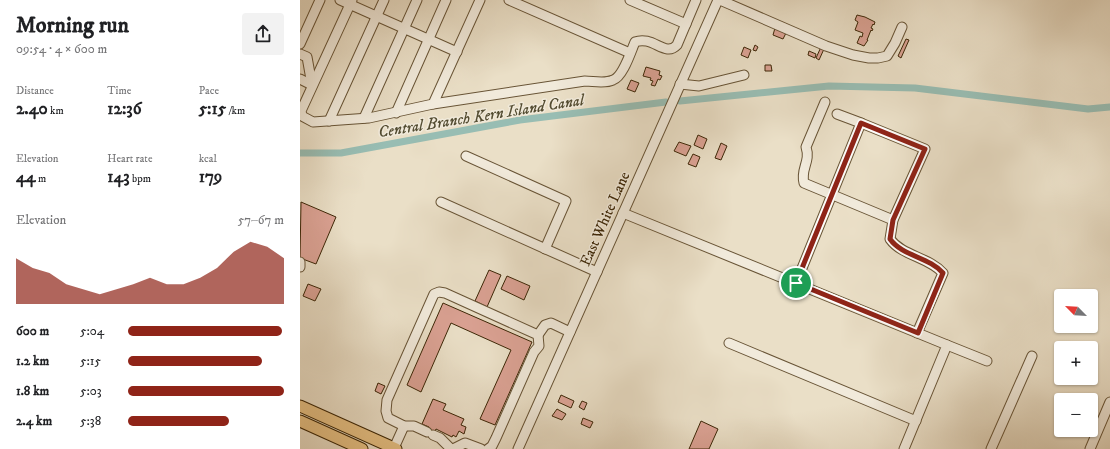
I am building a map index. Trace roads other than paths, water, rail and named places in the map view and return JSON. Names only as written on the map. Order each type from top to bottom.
[{"type":"main road","points":[[300,406],[395,449]]},
{"type":"main road","points":[[300,421],[362,449]]},
{"type":"street","points":[[300,44],[320,0]]},
{"type":"street","points":[[340,0],[351,2],[377,16],[457,52]]},
{"type":"street","points":[[329,121],[384,0]]},
{"type":"street","points":[[364,118],[418,0]]},
{"type":"street","points":[[396,113],[446,0]]},
{"type":"street","points":[[433,104],[480,0]]},
{"type":"street","points":[[509,0],[630,53]]},
{"type":"street","points":[[630,0],[686,24]]},
{"type":"street","points":[[351,2],[301,111],[302,116],[313,122],[364,118],[396,113],[433,104],[585,81],[608,82],[620,76],[635,42],[646,40],[668,50],[674,49],[696,0]]},
{"type":"street","points":[[719,0],[826,46],[853,55],[870,58],[887,56],[895,43],[902,26]]},
{"type":"street","name":"East White Lane","points":[[518,449],[680,84],[719,0]]},
{"type":"street","points":[[300,54],[307,57],[312,85]]},
{"type":"street","points":[[680,84],[696,86],[744,75]]},
{"type":"street","points":[[300,79],[312,85]]},
{"type":"street","points":[[825,102],[806,147],[809,154],[802,177],[804,183],[893,220]]},
{"type":"street","points":[[837,114],[925,149],[893,220],[890,239],[895,246],[938,267],[943,273],[918,333]]},
{"type":"street","points":[[796,283],[861,123]]},
{"type":"street","points":[[466,156],[566,201],[545,249]]},
{"type":"street","points":[[441,202],[597,272]]},
{"type":"street","points":[[623,213],[987,361]]},
{"type":"street","points":[[300,262],[300,267]]},
{"type":"street","points":[[481,449],[466,443],[452,449],[440,438],[414,426],[404,426],[388,418],[386,411],[387,400],[434,294],[439,292],[445,293],[538,335]]},
{"type":"street","points":[[488,449],[492,446],[496,438],[534,352],[539,346],[538,335],[545,325],[551,323],[570,332]]},
{"type":"street","points":[[729,343],[916,421]]},
{"type":"street","points":[[904,449],[947,345]]},
{"type":"street","points":[[991,449],[1032,356]]},
{"type":"street","points":[[1090,449],[1110,402]]},
{"type":"street","points":[[395,449],[404,426]]},
{"type":"waterway","name":"Central Branch Kern Island Canal","points":[[680,101],[829,86],[915,88],[1088,109],[1110,107]]},
{"type":"waterway","name":"Central Branch Kern Island Canal","points":[[300,153],[341,153],[520,120],[666,102]]}]
